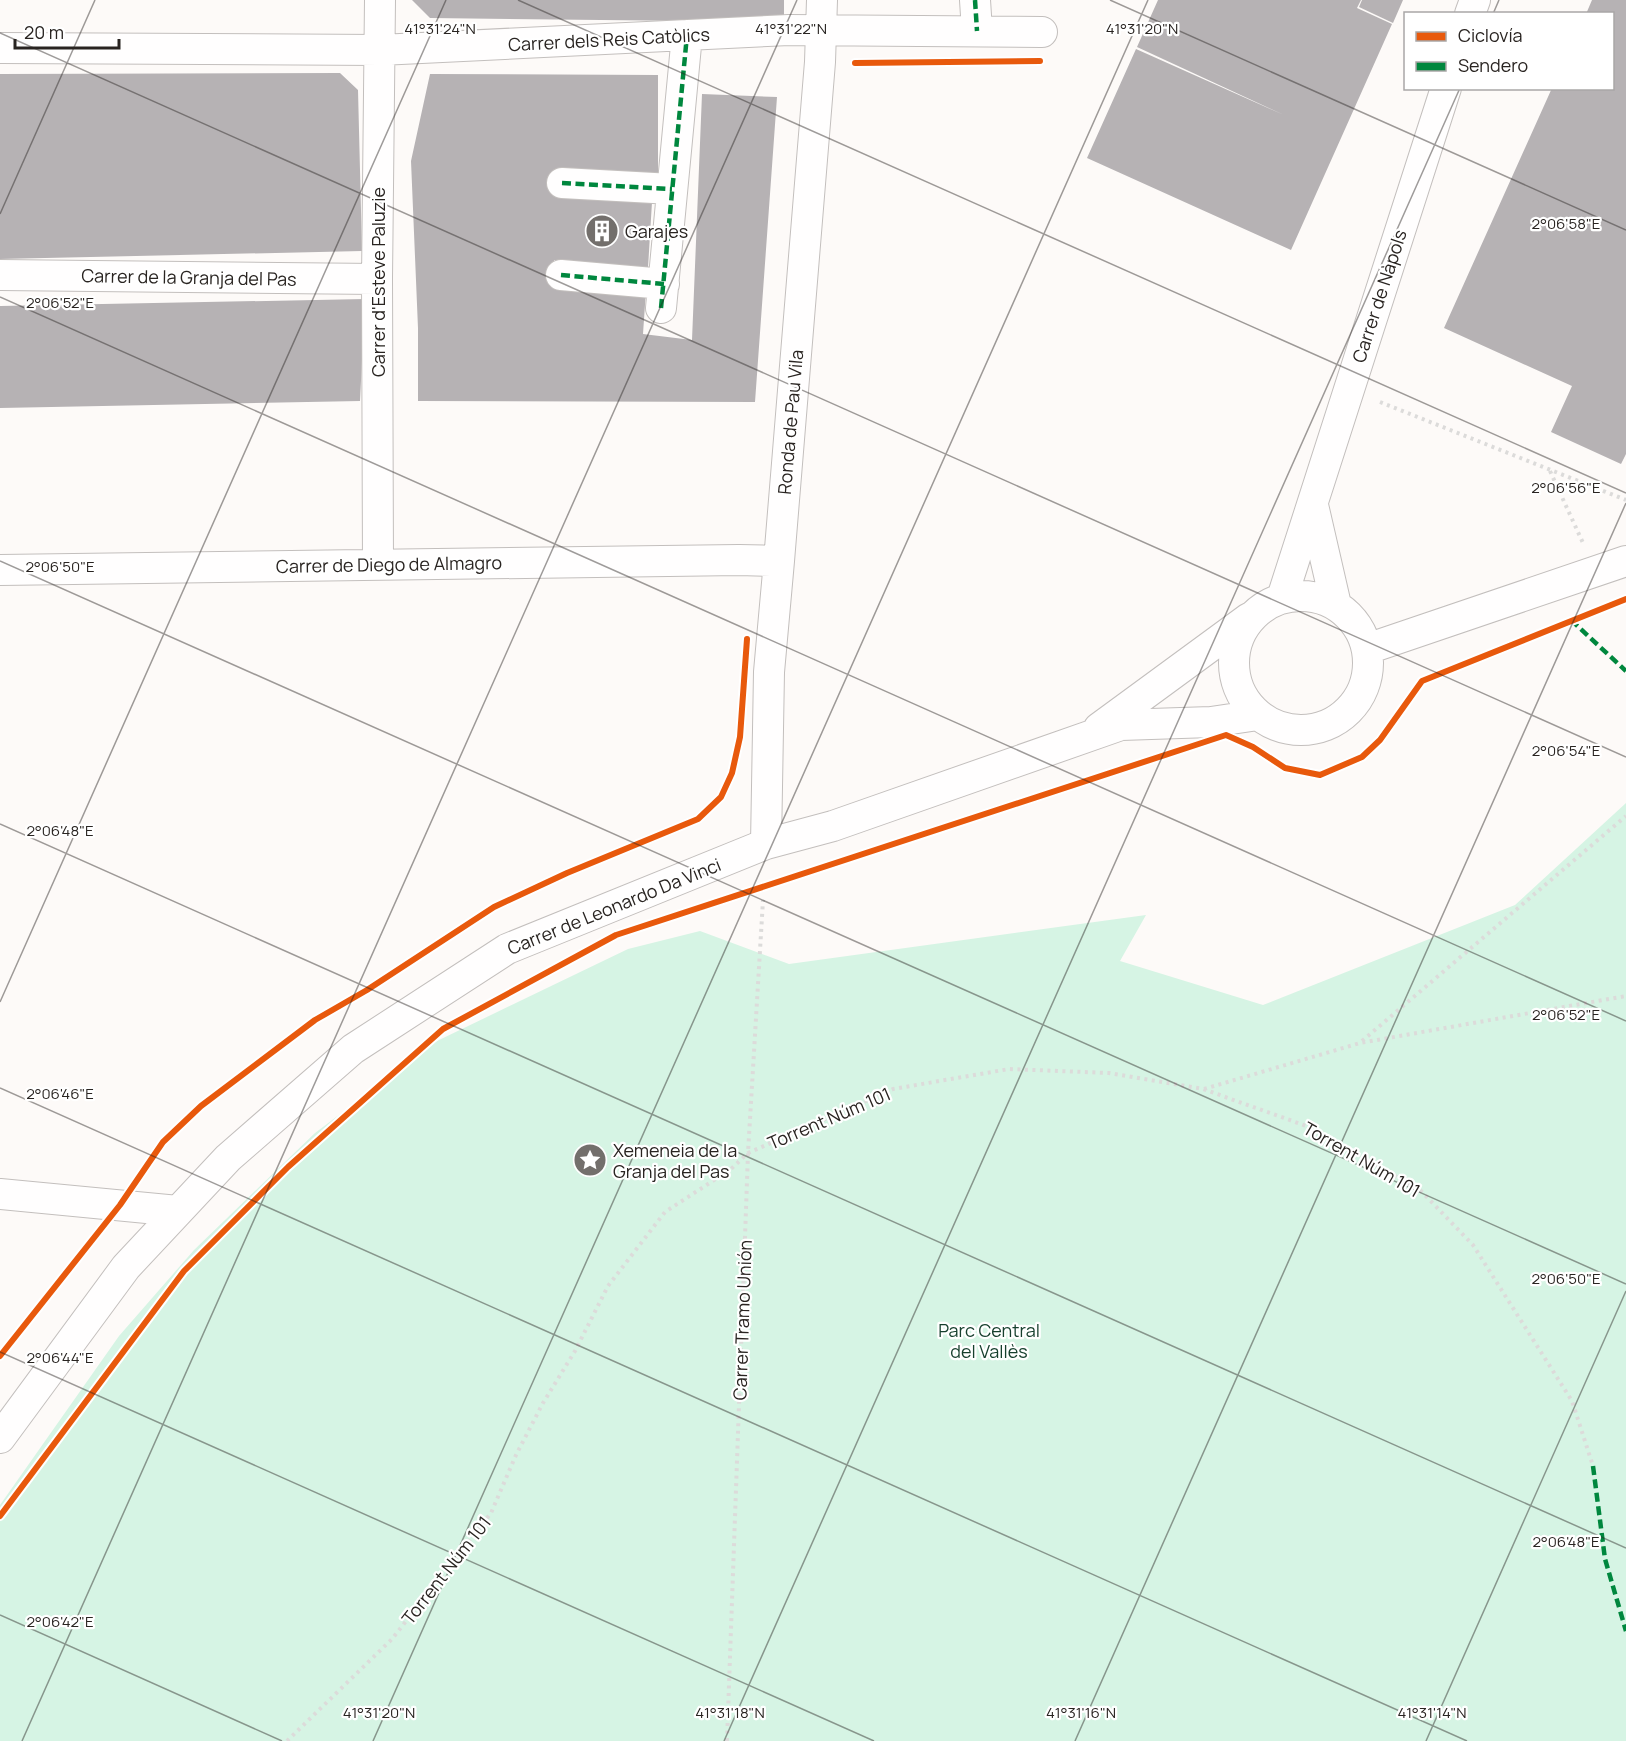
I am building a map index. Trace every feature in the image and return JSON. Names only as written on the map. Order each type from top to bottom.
[{"type":"street","name":"Carrer d'Esteve Paluzie","points":[[378,564],[377,279],[380,0]]},
{"type":"street","name":"Ronda de Pau Vila","points":[[766,843],[769,672],[822,29],[822,0]]},
{"type":"street","points":[[975,0],[977,31]]},
{"type":"street","name":"Carrer dels Reis Catòlics","points":[[0,48],[380,50],[822,29],[1042,32]]},
{"type":"street","points":[[561,275],[662,296],[687,36]]},
{"type":"street","name":"Carrer de Nàpols","points":[[1282,598],[1445,90]]},
{"type":"street","points":[[562,183],[672,189]]},
{"type":"street","name":"Carrer de la Granja del Pas","points":[[0,275],[377,279]]},
{"type":"street","points":[[1312,504],[1336,605]]},
{"type":"street","name":"Carrer de Diego de Almagro","points":[[0,570],[779,561]]},
{"type":"street","points":[[1367,649],[1626,561]]},
{"type":"street","points":[[1300,595],[1319,597],[1336,605],[1356,623],[1367,649],[1367,670],[1362,690],[1351,707],[1335,720],[1316,728],[1296,730],[1276,725],[1258,715],[1244,698],[1235,678],[1234,656],[1240,634],[1251,616],[1282,598],[1300,595]]},
{"type":"street","name":"Carrer de Leonardo Da Vinci","points":[[1087,737],[1251,616]]},
{"type":"street","name":"Carrer de Leonardo Da Vinci","points":[[0,1438],[126,1267],[228,1158],[353,1049],[507,949],[766,843],[833,826],[1121,725],[1211,722],[1258,715]]},
{"type":"street","points":[[0,1194],[178,1211]]},
{"type":"path","points":[[1380,402],[1626,500]]},
{"type":"path","points":[[1550,470],[1586,549]]},
{"type":"path","points":[[1360,1043],[1626,816]]},
{"type":"path","points":[[1203,1089],[1360,1043],[1626,996]]},
{"type":"green space","name":"Parc Central del Vallès","points":[[1626,803],[1626,1741],[0,1741],[0,1505],[119,1336],[194,1250],[315,1133],[437,1041],[628,949],[700,931],[789,964],[1146,915],[1120,961],[1263,1005],[1515,905]]},
{"type":"building","points":[[412,0],[784,0],[784,22],[430,18]]},
{"type":"building","points":[[1158,0],[1361,0],[1357,8],[1392,24],[1291,250],[1087,158],[1136,49],[1284,115],[1137,47]]},
{"type":"building","points":[[1362,0],[1403,0],[1393,23],[1359,7]]},
{"type":"building","points":[[1592,0],[1626,0],[1626,454],[1621,464],[1551,432],[1572,386],[1444,328],[1551,90],[1614,90],[1614,12],[1587,12]]},
{"type":"building","points":[[340,73],[358,90],[362,251],[0,259],[0,74]]},
{"type":"building","points":[[430,74],[658,75],[658,173],[557,168],[555,194],[652,202],[648,268],[554,260],[553,283],[646,290],[643,334],[692,340],[702,94],[777,97],[755,402],[418,401],[418,328],[411,161]]},
{"type":"building","points":[[365,299],[360,401],[0,408],[0,306]]},
{"type":"marked path","points":[[975,0],[977,31]]},
{"type":"marked path","points":[[661,308],[687,35]]},
{"type":"marked path","points":[[562,183],[672,189]]},
{"type":"marked path","points":[[561,275],[664,284]]},
{"type":"marked path","points":[[1571,620],[1626,671]]},
{"type":"marked path","points":[[1593,1466],[1605,1559],[1626,1631]]},
{"type":"cycle path","points":[[855,63],[1040,61]]},
{"type":"cycle path","points":[[0,1516],[184,1271],[288,1167],[443,1029],[616,935],[1226,735],[1253,747],[1285,768],[1320,775],[1362,757],[1380,740],[1422,681],[1626,599]]},
{"type":"cycle path","points":[[0,1356],[120,1205],[163,1142],[201,1106],[315,1020],[367,990],[494,907],[567,873],[698,819],[721,797],[732,773],[740,737],[747,639]]},
{"type":"place","name":"Garajes","points":[[602,231]]},
{"type":"place","name":"Xemeneia de la Granja del Pas","points":[[590,1160]]}]
